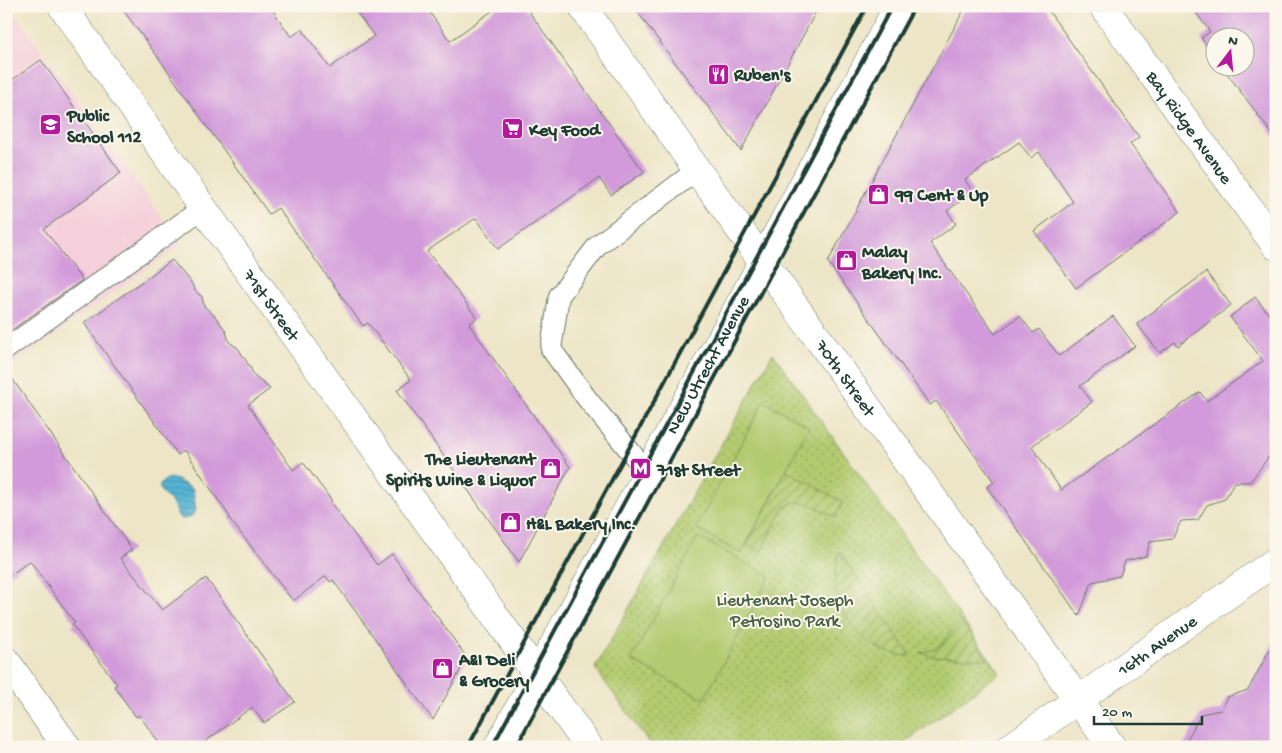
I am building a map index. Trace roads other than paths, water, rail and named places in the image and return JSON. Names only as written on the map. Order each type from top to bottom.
[{"type":"street","name":"71st Street","points":[[62,6],[589,747]]},
{"type":"street","name":"70th Street","points":[[582,6],[697,170],[1112,747]]},
{"type":"street","name":"New Utrecht Avenue","points":[[498,747],[763,260],[898,6]]},
{"type":"street","name":"Bay Ridge Avenue","points":[[1104,6],[1276,246]]},
{"type":"street","name":"16th Avenue","points":[[1011,747],[1276,561]]},
{"type":"street","points":[[6,661],[68,747]]},
{"type":"lane","points":[[648,473],[588,400],[551,350],[558,304],[560,296],[598,245],[697,170]]},
{"type":"lane","points":[[6,349],[204,208]]},
{"type":"water","points":[[169,478],[177,480],[193,489],[196,510],[191,517],[186,519],[180,518],[172,503],[161,491],[160,485]]},
{"type":"railway","points":[[468,747],[867,6]]},
{"type":"railway","points":[[492,747],[892,6]]},
{"type":"railway","points":[[516,747],[915,6]]},
{"type":"place","name":"Ruben's","points":[[718,74]]},
{"type":"place","name":"Public School 112","points":[[51,125]]},
{"type":"place","name":"Key Food","points":[[513,129]]},
{"type":"place","name":"99 Cent & Up","points":[[879,194]]},
{"type":"place","name":"Malay Bakery Inc.","points":[[846,261]]},
{"type":"place","name":"The Lieutenant Spirits Wine & Liquor","points":[[551,468]]},
{"type":"place","name":"71st Street","points":[[641,469]]},
{"type":"place","name":"H&L Bakery Inc.","points":[[510,523]]},
{"type":"place","name":"A&I Deli & Grocery","points":[[443,669]]},
{"type":"park label","name":"Lieutenant Joseph Petrosino Park","points":[[785,609]]}]
